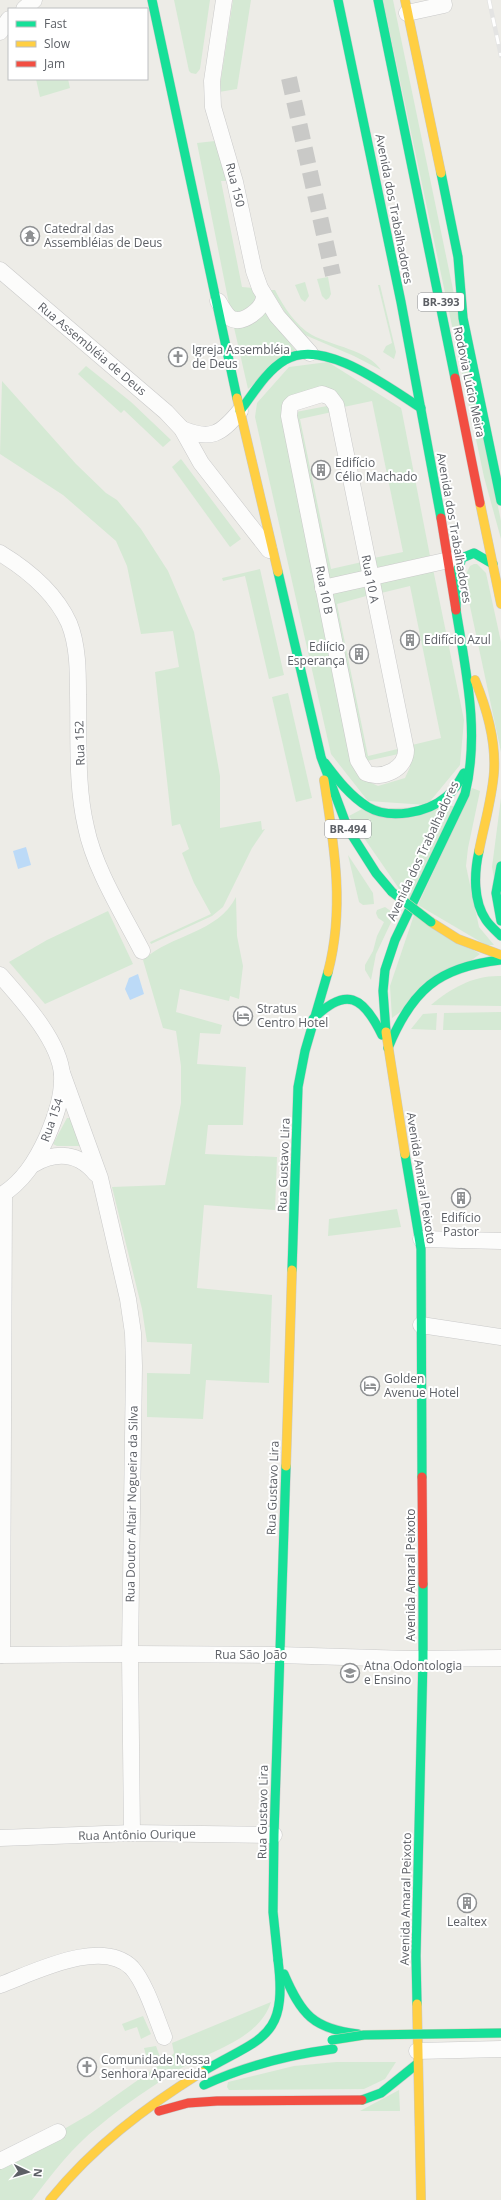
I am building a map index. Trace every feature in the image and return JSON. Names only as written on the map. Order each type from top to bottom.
[{"type":"main road","name":"BR-494","points":[[152,0],[240,411],[321,757],[348,829],[376,873],[392,892],[431,922],[458,939],[501,955]]},
{"type":"main road","name":"Avenida dos Trabalhadores","points":[[338,0],[395,272],[448,560],[463,654],[472,747],[471,772],[465,794],[401,926],[387,961],[383,981],[387,1049]]},
{"type":"main road","name":"Rodovia Lúcio Meira","points":[[378,0],[501,604]]},
{"type":"main road","name":"Rodovia Lúcio Meira","points":[[406,7],[458,257],[463,318],[501,500]]},
{"type":"main road","points":[[458,257],[471,295]]},
{"type":"main road","points":[[240,411],[278,366],[293,356],[310,353],[354,368],[420,408]]},
{"type":"main road","points":[[456,609],[457,572],[462,558],[466,554],[476,553],[493,564]]},
{"type":"main road","points":[[463,654],[477,683],[488,719],[495,760],[494,777],[476,866],[476,891],[483,915],[491,927],[501,936]]},
{"type":"main road","points":[[321,757],[349,792],[369,807],[382,812],[414,812],[430,808],[449,795],[463,775],[472,747]]},
{"type":"main road","name":"Rua Gustavo Lira","points":[[185,2083],[256,2042],[269,2030],[280,2006],[282,1991],[273,1912],[274,1835],[298,1087],[303,1051],[334,947],[337,884],[321,757]]},
{"type":"main road","points":[[501,866],[496,893],[501,921]]},
{"type":"main road","points":[[387,1049],[397,1026],[408,1007],[431,983],[453,970],[470,964],[501,960]]},
{"type":"main road","name":"Rua Gustavo Lira","points":[[313,1019],[323,1008],[334,1002],[349,999],[359,1001],[372,1015],[387,1049]]},
{"type":"main road","name":"Avenida Amaral Peixoto","points":[[387,1049],[421,1239],[423,1658],[414,2054],[421,2200]]},
{"type":"main road","points":[[278,1960],[300,2009],[314,2023],[332,2035]]},
{"type":"main road","points":[[312,2042],[332,2035],[501,2033]]},
{"type":"main road","points":[[159,2111],[188,2103],[217,2101],[358,2100],[382,2093],[414,2054],[501,2045]]},
{"type":"main road","points":[[62,2200],[97,2159],[133,2129],[159,2111],[192,2092],[226,2075],[269,2060],[336,2049]]},
{"type":"main road","points":[[50,2200],[78,2165],[99,2145],[134,2117],[185,2083],[251,2055]]},
{"type":"street","points":[[25,8],[34,0]]},
{"type":"street","name":"Rua 150","points":[[224,0],[213,76],[213,107],[235,182],[254,271],[264,298],[277,316],[310,353]]},
{"type":"street","points":[[406,7],[444,4],[443,0]]},
{"type":"street","name":"Rua Assembléia de Deus","points":[[0,270],[23,291],[151,397],[182,429],[199,460],[273,554]]},
{"type":"street","points":[[217,300],[231,318],[238,319],[257,311],[264,298]]},
{"type":"street","name":"Rua 10 A","points":[[309,397],[326,395],[330,397],[336,405],[406,750],[404,761],[401,766],[385,772]]},
{"type":"street","name":"Rua 10 B","points":[[309,397],[293,402],[289,412],[323,588],[358,760],[363,770],[370,775],[385,772]]},
{"type":"street","name":"Rua Assembléia de Deus","points":[[182,429],[199,436],[213,434],[223,429],[240,411]]},
{"type":"street","name":"Rua 152","points":[[0,553],[24,568],[43,586],[58,604],[71,630],[77,661],[81,780],[85,826],[97,860],[142,951]]},
{"type":"street","points":[[323,588],[448,560]]},
{"type":"street","name":"Rua 154","points":[[0,975],[44,1030],[55,1052],[62,1073],[61,1092],[57,1111],[34,1164],[2,1195]]},
{"type":"street","name":"Rua Doutor Altair Nogueira da Silva","points":[[62,1073],[100,1178],[128,1299],[134,1348],[130,1654],[132,1833]]},
{"type":"street","points":[[34,1164],[50,1157],[70,1156],[87,1164],[100,1178]]},
{"type":"street","points":[[1,1655],[2,1195]]},
{"type":"street","points":[[421,1239],[501,1241]]},
{"type":"street","points":[[421,1326],[501,1337]]},
{"type":"street","name":"Rua São João","points":[[1,1655],[279,1654],[423,1658],[501,1658]]},
{"type":"street","name":"Rua Antônio Ourique","points":[[0,1838],[132,1833],[274,1835]]},
{"type":"street","points":[[0,1985],[85,1956],[98,1955],[117,1958],[125,1963],[136,1974],[164,2037]]},
{"type":"street","points":[[414,2054],[501,2049]]},
{"type":"street","points":[[0,2161],[58,2132]]},
{"type":"green space","points":[[174,0],[210,0],[200,69],[196,74],[189,71]]},
{"type":"green space","points":[[233,0],[251,0],[237,89],[219,92]]},
{"type":"green space","points":[[383,0],[393,0],[501,521],[501,539],[484,477]]},
{"type":"green space","points":[[36,80],[68,80],[70,88],[40,97]]},
{"type":"green space","points":[[215,141],[227,181],[221,181],[242,287],[253,288],[259,302],[238,313],[230,309],[197,143]]},
{"type":"green space","points":[[328,277],[331,294],[326,300],[322,296],[317,279]]},
{"type":"green space","points":[[305,282],[309,296],[305,302],[301,299],[295,285]]},
{"type":"green space","points":[[378,285],[380,285],[396,352],[394,359],[383,352],[386,346],[392,343]]},
{"type":"green space","points":[[271,290],[275,290],[290,315],[306,331],[320,339],[359,353],[375,363],[381,370],[354,356],[305,335],[286,314]]},
{"type":"green space","points":[[266,311],[295,350],[248,389],[233,323]]},
{"type":"green space","points":[[328,362],[401,408],[402,412],[430,556],[371,569],[369,559],[403,552],[372,401],[339,408],[336,399],[293,397],[361,778],[378,786],[405,778],[410,767],[408,746],[441,738],[410,586],[377,594],[375,582],[433,569],[464,720],[460,765],[427,805],[368,801],[331,754],[255,417],[257,403],[289,367]]},
{"type":"green space","points":[[86,366],[131,402],[171,440],[163,447],[124,410],[121,413],[78,374]]},
{"type":"green space","points":[[2,381],[76,464],[106,493],[117,500],[141,529],[168,571],[194,632],[220,776],[220,828],[261,821],[262,830],[265,829],[252,848],[223,907],[212,916],[151,944],[150,942],[211,914],[194,883],[182,853],[189,849],[180,824],[172,826],[155,672],[179,667],[173,631],[141,634],[127,566],[116,541],[63,495],[0,454]]},
{"type":"green space","points":[[327,406],[332,412],[300,419],[331,569],[362,562],[365,574],[325,582],[296,412]]},
{"type":"green space","points":[[181,459],[241,539],[230,547],[172,467]]},
{"type":"green space","points":[[477,564],[486,573],[501,642],[501,752],[464,578],[470,566]]},
{"type":"green space","points":[[260,569],[284,675],[269,679],[245,576],[223,581],[222,578]]},
{"type":"green space","points":[[367,585],[370,595],[337,604],[368,756],[402,748],[403,753],[362,762],[328,595]]},
{"type":"green space","points":[[288,693],[312,798],[296,802],[272,697]]},
{"type":"green space","points":[[472,788],[480,791],[468,848],[466,866],[479,927],[494,945],[486,945],[418,905]]},
{"type":"green space","points":[[501,798],[501,916],[492,867]]},
{"type":"green space","points":[[454,806],[411,899],[402,893],[349,816],[362,809]]},
{"type":"green space","points":[[348,855],[373,893],[374,904],[363,905],[359,902]]},
{"type":"green space","points":[[236,897],[237,936],[243,966],[239,999],[230,996],[229,1001],[180,989],[176,1012],[222,1025],[220,1034],[200,1033],[197,1064],[246,1067],[243,1125],[208,1125],[205,1154],[277,1157],[275,1210],[204,1205],[197,1288],[272,1295],[269,1383],[206,1380],[203,1419],[147,1417],[147,1373],[190,1374],[192,1344],[147,1342],[142,1309],[112,1187],[165,1185],[181,1103],[181,1066],[176,1031],[163,1028],[143,960],[167,944],[206,926],[218,918],[228,909]]},
{"type":"green space","points":[[385,907],[395,914],[376,954],[371,980],[365,970],[365,965],[373,951],[377,936],[384,922],[378,918],[376,913],[377,910]]},
{"type":"green space","points":[[108,911],[133,964],[45,1004],[9,962],[47,940]]},
{"type":"green space","points":[[414,915],[480,954],[392,1018],[390,986]]},
{"type":"green space","points":[[491,976],[501,976],[501,1006],[431,1005],[455,988],[472,980]]},
{"type":"green space","points":[[501,1012],[501,1030],[443,1030],[444,1013]]},
{"type":"green space","points":[[437,1013],[436,1030],[411,1029],[423,1014]]},
{"type":"green space","points":[[67,1118],[71,1118],[81,1145],[79,1146],[57,1146],[53,1144]]},
{"type":"green space","points":[[397,1209],[401,1227],[328,1236],[329,1219]]},
{"type":"green space","points":[[271,2002],[265,2015],[244,2035],[232,2043],[178,2070],[138,2096],[89,2134],[55,2170],[32,2200],[0,2200],[0,2166],[90,2114],[169,2058],[174,2053],[172,2043]]},
{"type":"green space","points":[[143,2016],[151,2034],[141,2039],[137,2027],[125,2031],[122,2024]]},
{"type":"green space","points":[[156,2046],[160,2057],[148,2063],[144,2048]]},
{"type":"green space","points":[[336,2062],[396,2062],[385,2079],[364,2089],[229,2090],[227,2087],[228,2082],[294,2066]]},
{"type":"green space","points":[[399,2090],[400,2111],[360,2111]]},
{"type":"water","points":[[26,847],[31,865],[18,869],[13,851]]},
{"type":"water","points":[[138,974],[144,994],[130,1000],[125,989],[129,978]]},
{"type":"tunnel","points":[[289,78],[333,275]]},
{"type":"railway","points":[[489,0],[501,56]]},
{"type":"traffic: fast","points":[[152,0],[237,398]]},
{"type":"traffic: fast","points":[[338,0],[401,302],[441,518]]},
{"type":"traffic: fast","points":[[378,0],[455,378]]},
{"type":"traffic: fast","points":[[441,173],[458,257],[463,318],[501,501]]},
{"type":"traffic: fast","points":[[240,411],[260,383],[272,370],[285,360],[301,355],[318,355],[337,360],[356,368],[421,408]]},
{"type":"traffic: fast","points":[[456,609],[457,572],[462,558],[474,553],[493,564]]},
{"type":"traffic: fast","points":[[278,572],[321,757],[348,829],[376,873],[392,892]]},
{"type":"traffic: fast","points":[[386,1032],[383,991],[385,970],[395,940],[465,794],[469,771],[471,748],[470,702],[456,610]]},
{"type":"traffic: fast","points":[[325,763],[339,781],[361,803],[377,811],[397,814],[419,811],[438,803],[451,792],[464,773]]},
{"type":"traffic: fast","points":[[479,851],[476,868],[476,887],[479,904],[486,920],[501,936]]},
{"type":"traffic: fast","points":[[501,866],[496,893],[501,921]]},
{"type":"traffic: fast","points":[[392,892],[431,922]]},
{"type":"traffic: fast","points":[[388,1048],[407,1011],[430,985],[444,976],[460,969],[479,963],[501,960]]},
{"type":"traffic: fast","points":[[292,1270],[298,1087],[305,1051],[328,972]]},
{"type":"traffic: fast","points":[[313,1019],[335,1002],[344,999],[353,1000],[361,1004],[368,1011],[382,1035]]},
{"type":"traffic: fast","points":[[405,1154],[421,1249],[422,1477]]},
{"type":"traffic: fast","points":[[278,1960],[273,1912],[274,1835],[286,1466]]},
{"type":"traffic: fast","points":[[417,2004],[416,1956],[423,1658],[423,1584]]},
{"type":"traffic: fast","points":[[202,2072],[255,2042],[266,2033],[274,2021],[279,2006],[280,1986],[278,1960]]},
{"type":"traffic: fast","points":[[284,1974],[296,2000],[310,2017],[330,2028],[358,2034]]},
{"type":"traffic: fast","points":[[332,2040],[364,2035],[501,2033]]},
{"type":"traffic: fast","points":[[204,2085],[235,2072],[267,2062],[300,2054],[333,2049]]},
{"type":"traffic: fast","points":[[362,2100],[381,2093],[417,2064]]},
{"type":"traffic: slow","points":[[405,0],[441,173]]},
{"type":"traffic: slow","points":[[237,398],[278,572]]},
{"type":"traffic: slow","points":[[480,503],[501,604]]},
{"type":"traffic: slow","points":[[475,680],[490,725],[494,749],[492,792],[479,851]]},
{"type":"traffic: slow","points":[[324,780],[334,852],[337,900],[336,924],[328,972]]},
{"type":"traffic: slow","points":[[431,922],[458,939],[501,955]]},
{"type":"traffic: slow","points":[[386,1032],[405,1154]]},
{"type":"traffic: slow","points":[[286,1466],[292,1270]]},
{"type":"traffic: slow","points":[[417,2004],[421,2200]]},
{"type":"traffic: slow","points":[[50,2200],[66,2181],[120,2130],[140,2114],[202,2072]]},
{"type":"traffic: jam","points":[[455,378],[480,503]]},
{"type":"traffic: jam","points":[[441,518],[456,610]]},
{"type":"traffic: jam","points":[[422,1477],[423,1584]]},
{"type":"traffic: jam","points":[[159,2111],[188,2103],[217,2101],[362,2100]]},
{"type":"place","name":"Catedral das Assembléias de Deus","points":[[30,236]]},
{"type":"place","name":"Igreja Assembléia de Deus","points":[[178,357]]},
{"type":"place","name":"Edifício Célio Machado","points":[[321,470]]},
{"type":"place","name":"Edifício Azul","points":[[410,640]]},
{"type":"place","name":"Ediício Esperança","points":[[359,654]]},
{"type":"place","name":"Stratus Centro Hotel","points":[[243,1016]]},
{"type":"place","name":"Edifício Pastor","points":[[461,1198]]},
{"type":"place","name":"Golden Avenue Hotel","points":[[370,1386]]},
{"type":"place","name":"Atna Odontologia e Ensino","points":[[350,1673]]},
{"type":"place","name":"Lealtex","points":[[467,1903]]},
{"type":"place","name":"Comunidade Nossa Senhora Aparecida","points":[[87,2067]]}]
